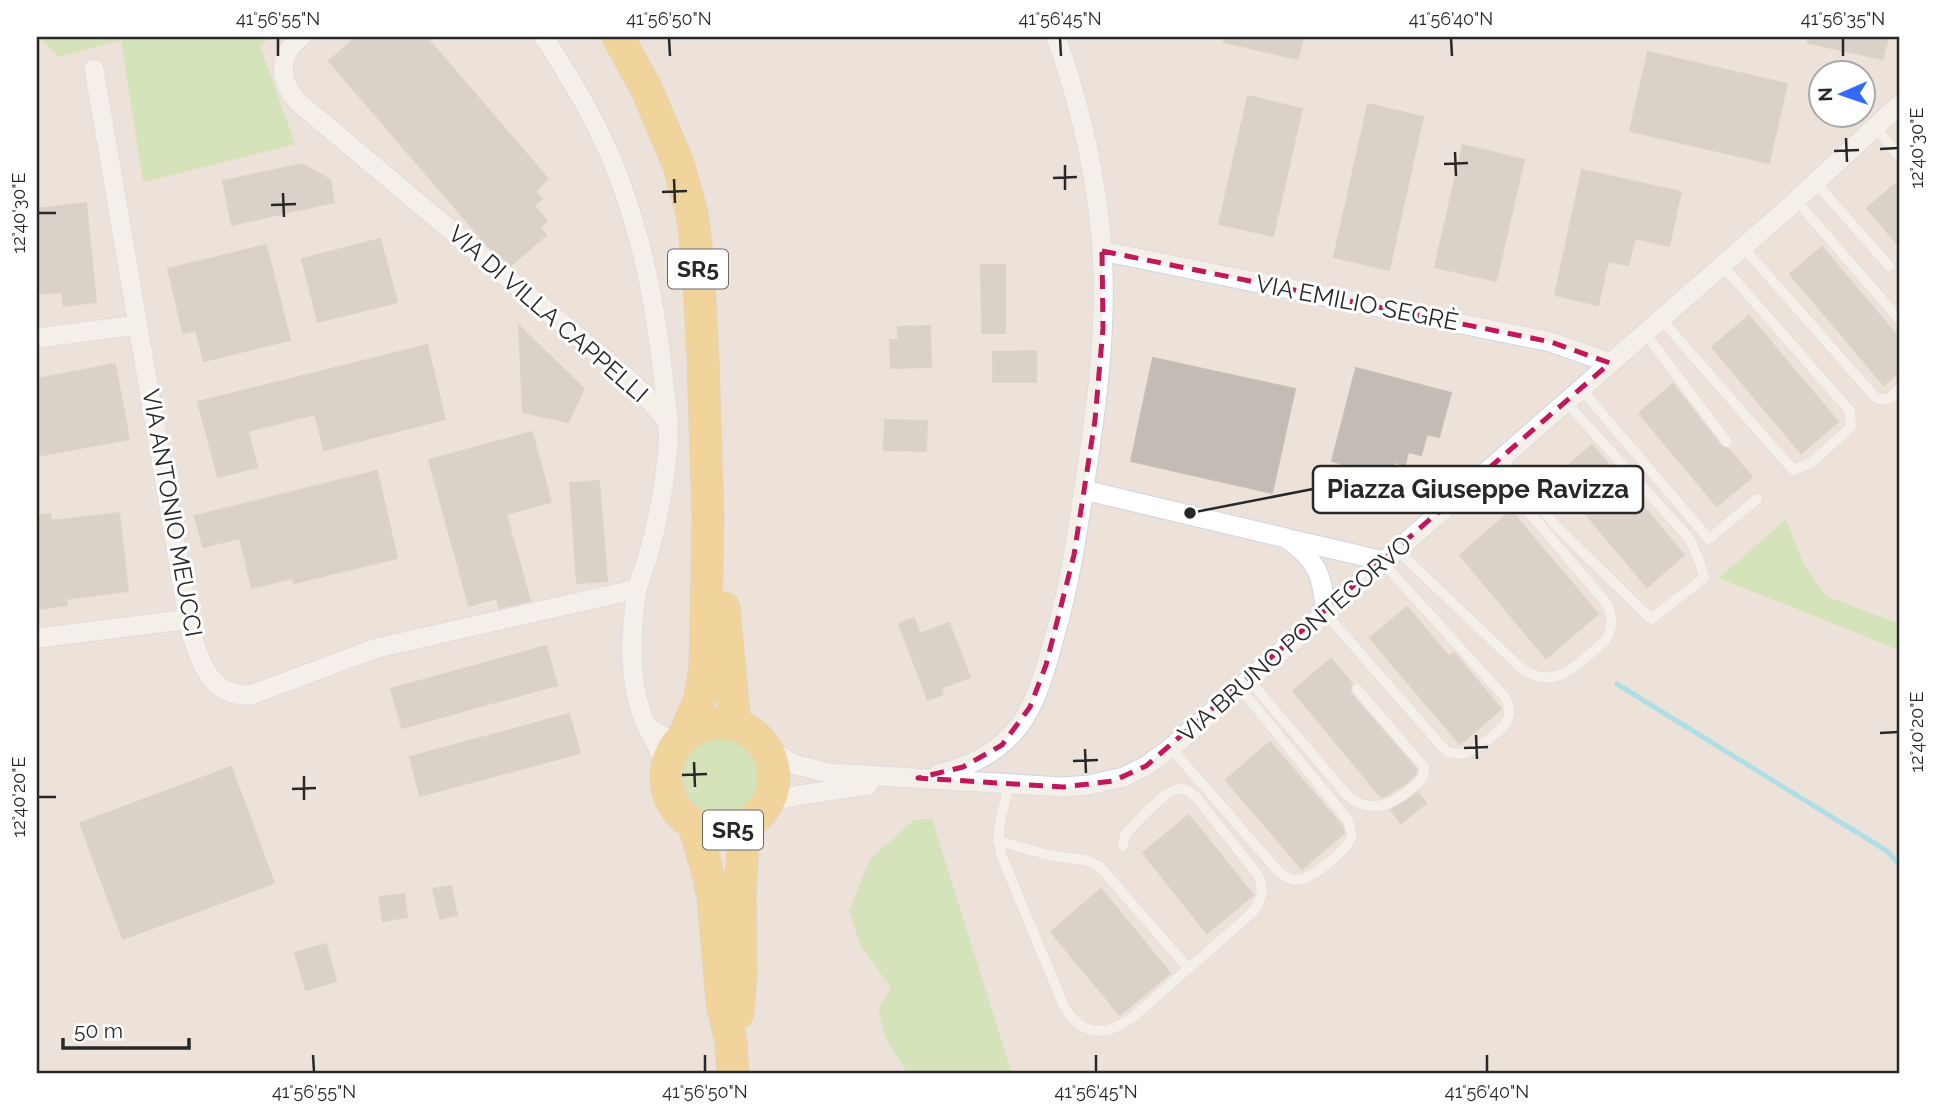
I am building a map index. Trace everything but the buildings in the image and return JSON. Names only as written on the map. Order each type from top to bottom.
[{"type":"main road","name":"SR5","points":[[618,37],[678,163],[691,213],[698,261],[708,517],[705,668],[699,701],[676,749],[666,782],[670,800],[680,814],[694,825],[710,831],[728,832],[759,816],[769,802],[774,787],[770,755],[762,742]]},
{"type":"main road","name":"SR5","points":[[708,517],[722,593],[735,725]]},
{"type":"main road","points":[[676,749],[694,729],[707,724],[735,725],[750,731],[762,742]]},
{"type":"main road","name":"SR5","points":[[694,825],[713,896],[722,1003],[731,1041],[733,1074]]},
{"type":"main road","name":"SR5","points":[[731,1041],[740,998],[740,895],[744,826]]},
{"type":"street","name":"VIA DI VILLA CAPPELLI","points":[[301,37],[286,54],[283,67],[285,84],[298,102],[628,379],[668,422]]},
{"type":"street","name":"VIA DI VILLA CAPPELLI","points":[[544,37],[591,114],[622,190],[652,301],[661,353],[668,422]]},
{"type":"street","points":[[918,778],[977,761],[1002,745],[1021,723],[1038,688],[1057,628],[1074,555],[1102,354],[1102,251],[1096,200],[1080,121],[1056,37]]},
{"type":"street","name":"VIA ANTONIO MEUCCI","points":[[94,69],[189,619],[203,666],[225,691],[250,695],[377,648],[637,589]]},
{"type":"street","name":"VIA BRUNO PONTECORVO","points":[[1876,126],[1899,106]]},
{"type":"street","name":"VIA BRUNO PONTECORVO","points":[[762,742],[778,755],[807,769],[857,776],[1063,787],[1113,780],[1146,766],[1171,748],[1497,463],[1816,183],[1872,130]]},
{"type":"street","name":"VIA EMILIO SEGRÈ","points":[[1102,251],[1551,342],[1610,363]]},
{"type":"street","points":[[37,338],[138,325]]},
{"type":"street","points":[[668,422],[668,446],[660,503],[649,555],[637,589],[634,670],[638,700],[647,727],[676,749]]},
{"type":"street","points":[[1084,490],[1286,538],[1388,558]]},
{"type":"street","points":[[1286,538],[1304,551],[1319,574],[1324,591],[1325,613]]},
{"type":"street","points":[[37,638],[189,619]]},
{"type":"street","name":"VIA BRUNO PONTECORVO","points":[[769,802],[918,778]]},
{"type":"lane","points":[[1876,128],[1899,156]]},
{"type":"lane","points":[[1816,183],[1889,266]]},
{"type":"lane","points":[[1796,200],[1899,319]]},
{"type":"lane","points":[[1743,247],[1877,399],[1889,399],[1899,389]]},
{"type":"lane","points":[[1661,319],[1793,470],[1811,463],[1851,427],[1850,411],[1722,265]]},
{"type":"lane","points":[[1645,333],[1727,442]]},
{"type":"lane","points":[[1497,463],[1554,524],[1651,619],[1704,578],[1689,538],[1574,395]]},
{"type":"lane","points":[[1574,395],[1709,539],[1756,499]]},
{"type":"lane","points":[[1388,558],[1532,675],[1549,678],[1560,675],[1604,642],[1609,636],[1611,625],[1607,604],[1497,463]]},
{"type":"lane","points":[[1325,613],[1446,751],[1458,754],[1472,751],[1503,727],[1509,712],[1504,696],[1388,558]]},
{"type":"lane","points":[[1244,684],[1348,796],[1366,806],[1380,806],[1401,797],[1419,782],[1423,777],[1424,766],[1357,689]]},
{"type":"lane","points":[[1171,748],[1277,870],[1288,878],[1305,878],[1346,848],[1351,839],[1351,824],[1244,684]]},
{"type":"lane","points":[[1010,783],[999,827],[998,841],[1002,857],[1065,1006],[1073,1019],[1084,1028],[1103,1031],[1126,1022],[1256,908],[1263,889],[1258,875],[1196,797],[1186,790],[1175,790],[1166,795],[1129,830],[1123,846]]},
{"type":"lane","points":[[998,841],[1052,856],[1086,860],[1100,867],[1188,968]]},
{"type":"highlighted area","points":[[1102,251],[1551,342],[1610,363],[1146,766],[1113,781],[1063,787],[918,778],[963,767],[1002,745],[1030,707],[1046,665],[1074,555],[1095,420],[1103,328]]},
{"type":"green space","points":[[38,37],[271,37],[260,46],[295,144],[143,182],[121,40],[59,57]]},
{"type":"green space","points":[[1786,519],[1804,565],[1826,596],[1899,624],[1899,650],[1719,578]]},
{"type":"green space","points":[[720,737],[735,740],[748,749],[757,762],[760,777],[757,792],[748,805],[735,814],[720,817],[705,814],[692,805],[683,792],[680,777],[683,762],[692,749],[705,740]]},
{"type":"green space","points":[[932,819],[1012,1074],[908,1074],[885,1037],[878,1008],[891,988],[861,946],[849,911],[870,859],[914,820]]},
{"type":"waterway","points":[[1617,684],[1887,851],[1899,864]]},
{"type":"place","name":"Piazza Giuseppe Ravizza","points":[[1190,513]]}]
